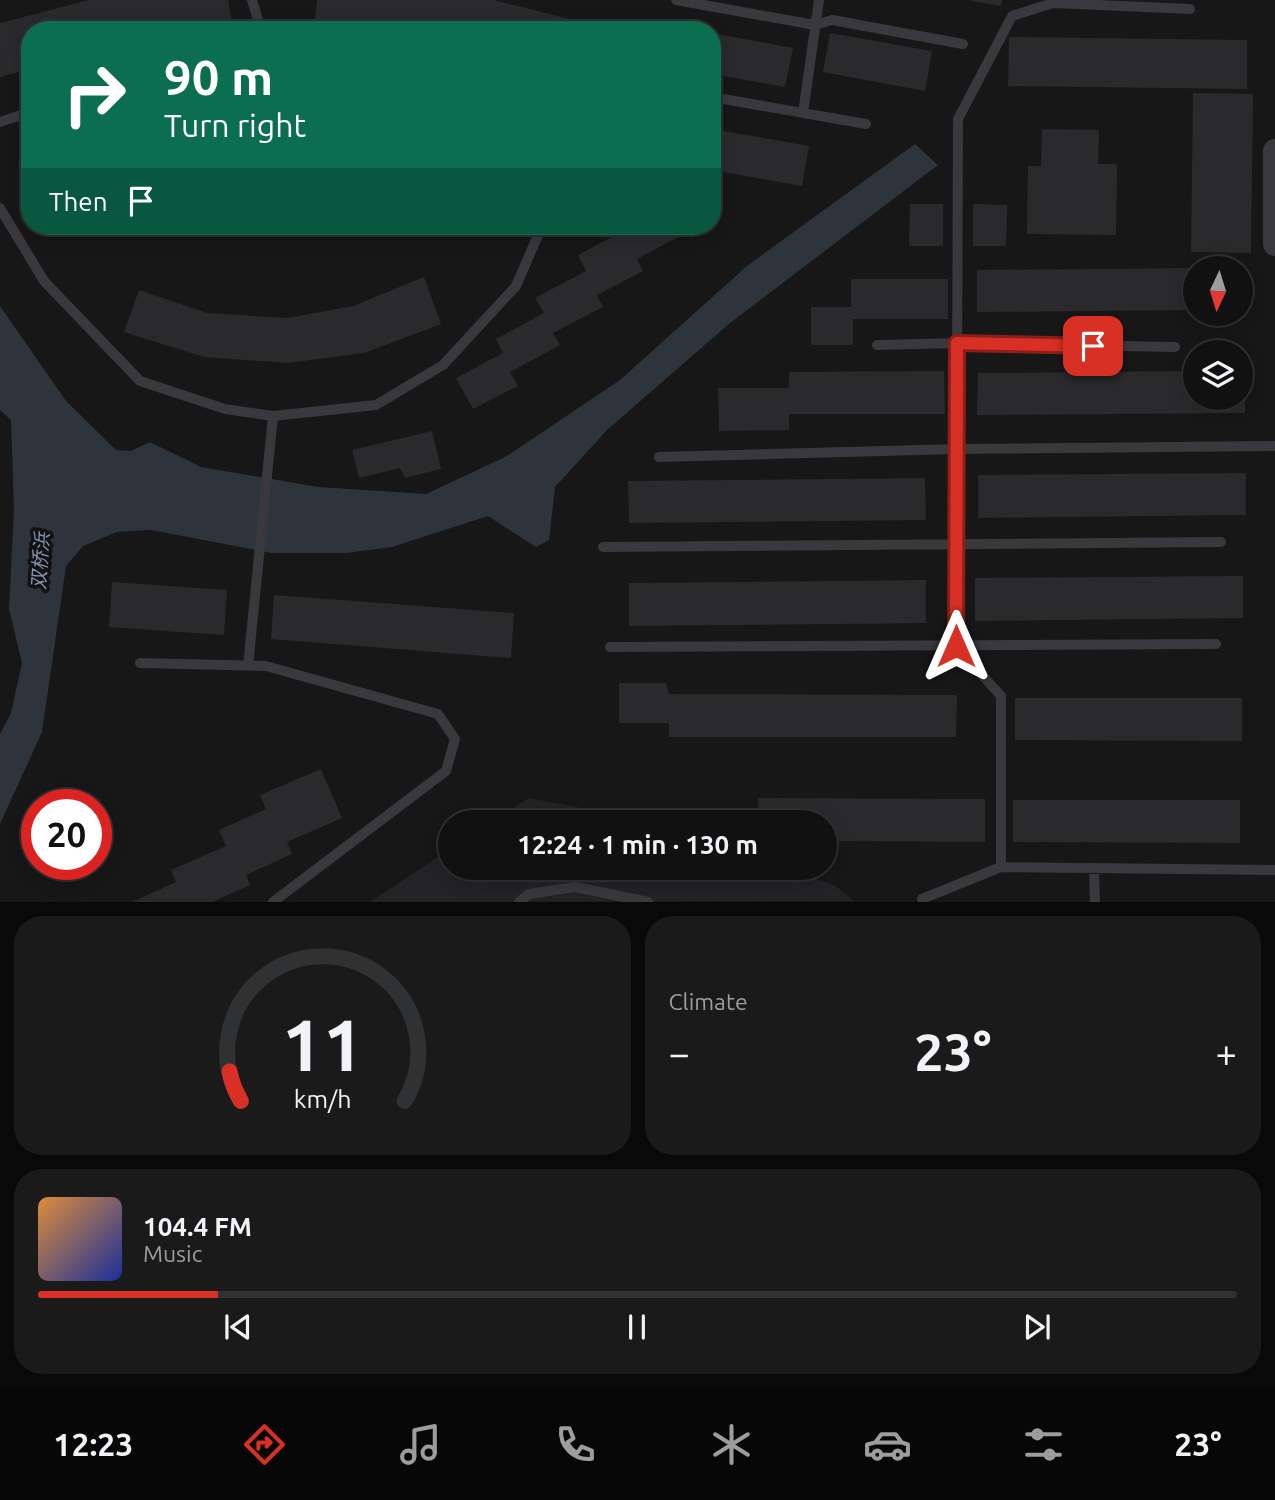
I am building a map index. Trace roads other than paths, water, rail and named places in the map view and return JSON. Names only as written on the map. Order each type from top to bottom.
[{"type":"street","points":[[1275,151],[1275,244]]},
{"type":"lane","points":[[252,0],[258,21]]},
{"type":"lane","points":[[676,0],[815,25],[832,20],[963,44]]},
{"type":"lane","points":[[803,113],[819,0]]},
{"type":"lane","points":[[1001,867],[1001,696],[956,646],[958,119],[1012,16],[1054,3],[1190,9]]},
{"type":"lane","points":[[721,99],[866,124]]},
{"type":"lane","points":[[0,122],[21,115]]},
{"type":"lane","points":[[0,208],[44,281],[140,381],[225,409],[273,416],[376,405],[443,365],[516,286],[538,235]]},
{"type":"lane","points":[[877,345],[957,343],[1175,347]]},
{"type":"lane","points":[[248,666],[273,416]]},
{"type":"lane","points":[[659,457],[956,449],[1275,446]]},
{"type":"lane","points":[[603,547],[1221,542]]},
{"type":"lane","points":[[610,648],[1216,644]]},
{"type":"lane","points":[[140,663],[266,666],[438,714],[455,739],[446,771],[274,901]]},
{"type":"lane","points":[[922,899],[1001,867],[1275,870]]},
{"type":"lane","points":[[1094,868],[1095,901]]},
{"type":"lane","points":[[519,901],[529,894],[575,887],[648,901]]},
{"type":"water","name":"双桥浜","points":[[915,144],[938,165],[730,323],[607,430],[555,487],[549,540],[536,547],[488,516],[392,547],[346,553],[272,553],[151,530],[117,532],[83,546],[66,566],[42,732],[0,824],[0,734],[11,713],[22,663],[9,609],[14,509],[11,420],[0,410],[0,306],[66,401],[116,450],[131,451],[150,442],[201,467],[318,487],[426,494],[507,456],[620,380],[747,266]]}]
